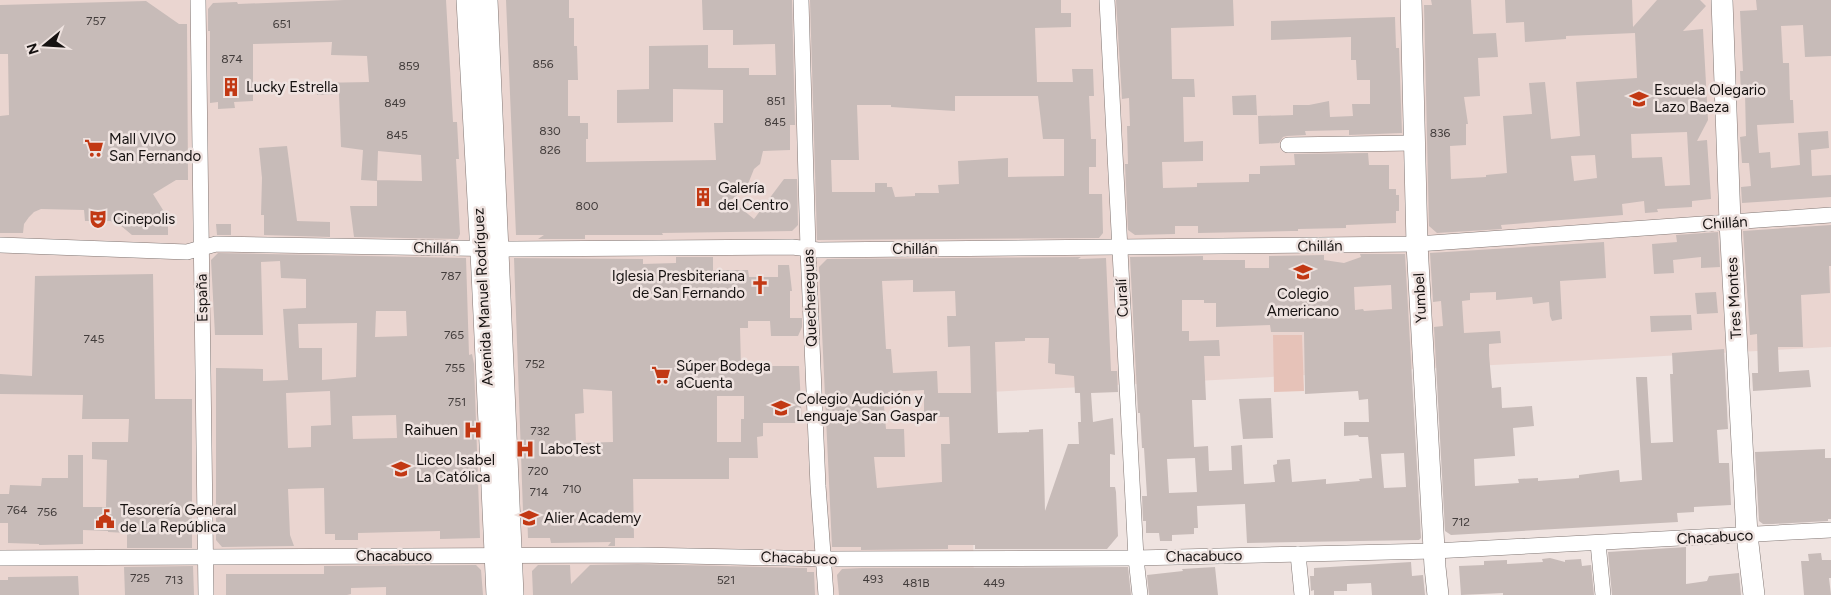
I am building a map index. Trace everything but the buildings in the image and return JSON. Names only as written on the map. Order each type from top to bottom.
[{"type":"street","name":"España","points":[[198,0],[206,595]]},
{"type":"street","name":"Avenida Manuel Rodríguez","points":[[467,0],[490,249]]},
{"type":"street","name":"Avenida Manuel Rodríguez","points":[[487,0],[490,249],[502,556],[497,595]]},
{"type":"street","name":"Quechereguas","points":[[801,0],[808,249],[822,558],[826,595]]},
{"type":"street","name":"Curalí","points":[[1106,0],[1136,558],[1140,595]]},
{"type":"street","name":"Yumbel","points":[[1411,0],[1417,244],[1438,595]]},
{"type":"street","name":"Tres Montes","points":[[1722,0],[1730,222],[1747,535],[1754,595]]},
{"type":"street","points":[[1288,145],[1414,143]]},
{"type":"street","name":"Chillán","points":[[0,245],[187,252],[216,244],[490,249],[784,247],[808,249],[1120,248],[1417,244],[1831,215]]},
{"type":"street","name":"Chacabuco","points":[[0,558],[638,555],[912,559],[1136,558],[1434,551],[1831,530]]},
{"type":"street","points":[[1598,542],[1603,595]]},
{"type":"street","points":[[1298,554],[1302,595]]},
{"type":"street","name":"Avenida Manuel Rodríguez","points":[[502,556],[513,595]]},
{"type":"shaded area","points":[[0,0],[1831,0],[1831,347],[971,393],[974,595],[0,595]]},
{"type":"shaded area","points":[[1273,335],[1302,335],[1304,391],[1274,392]]},
{"type":"place","name":"Lucky Estrella","points":[[231,87]]},
{"type":"place","name":"Escuela Olegario Lazo Baeza","points":[[1639,99]]},
{"type":"place","name":"Mall VIVO San Fernando","points":[[94,148]]},
{"type":"place","name":"Galería del Centro","points":[[703,197]]},
{"type":"place","name":"Cinepolis","points":[[98,219]]},
{"type":"place","name":"Colegio Americano","points":[[1303,272]]},
{"type":"place","name":"Iglesia Presbiteriana de San Fernando","points":[[760,285]]},
{"type":"place","name":"Súper Bodega aCuenta","points":[[661,375]]},
{"type":"place","name":"Colegio Audición y Lenguaje San Gaspar","points":[[781,408]]},
{"type":"place","name":"Raihuen","points":[[473,430]]},
{"type":"place","name":"LaboTest","points":[[525,449]]},
{"type":"place","name":"Liceo Isabel La Católica","points":[[401,469]]},
{"type":"place","name":"Alier Academy","points":[[529,518]]},
{"type":"place","name":"Tesorería General de La República","points":[[105,519]]}]
